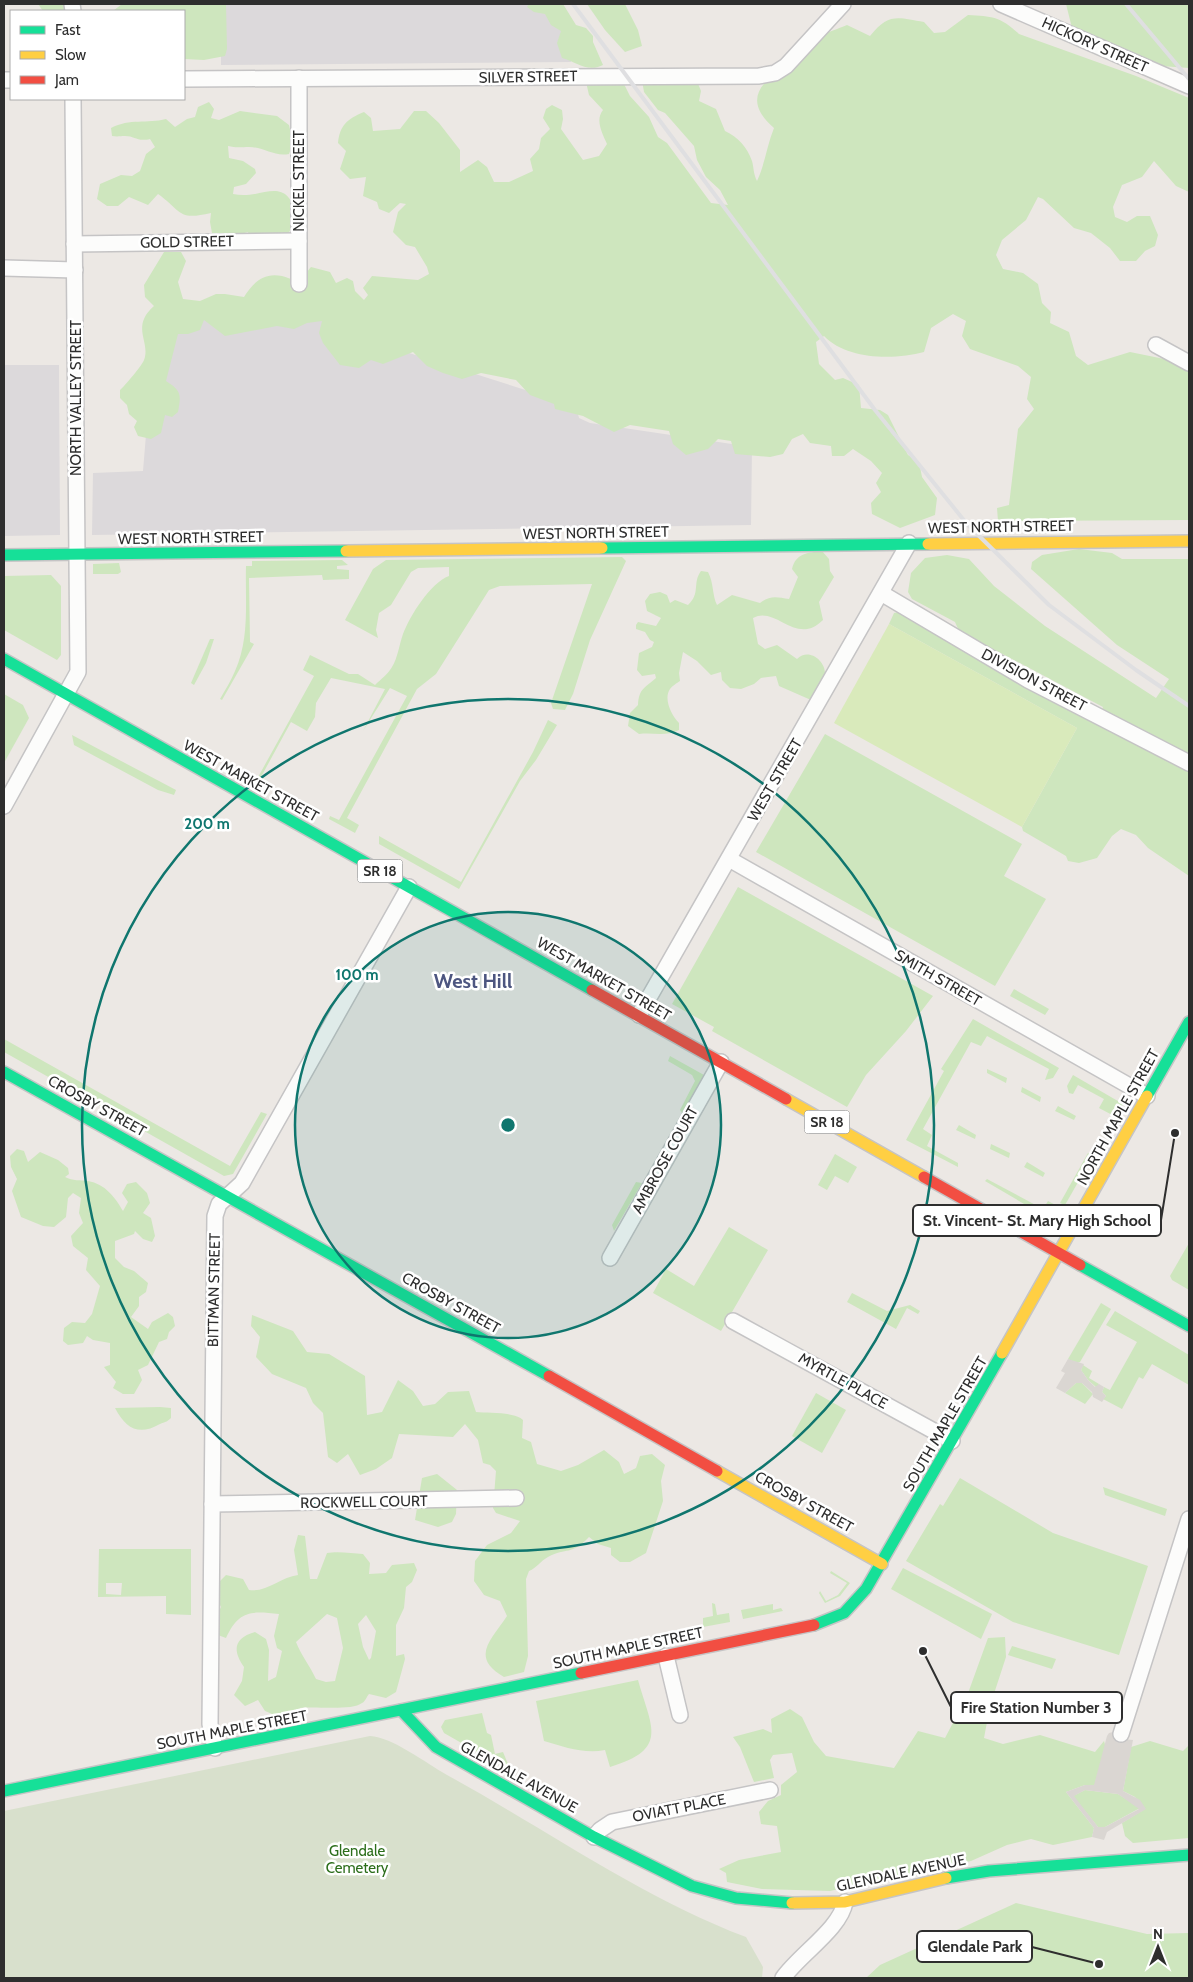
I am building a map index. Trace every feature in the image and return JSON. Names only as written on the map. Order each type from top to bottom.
[{"type":"street","name":"SILVER STREET","points":[[185,79],[759,76],[775,73],[786,66],[843,4]]},
{"type":"street","name":"HICKORY STREET","points":[[1001,4],[1189,86]]},
{"type":"street","name":"NICKEL STREET","points":[[299,78],[299,284]]},
{"type":"street","name":"NORTH VALLEY STREET","points":[[4,806],[78,672],[73,100]]},
{"type":"street","name":"GOLD STREET","points":[[74,244],[299,240]]},
{"type":"street","points":[[4,268],[75,270]]},
{"type":"street","points":[[1156,344],[1189,363]]},
{"type":"street","name":"WEST NORTH STREET","points":[[4,556],[1189,540]]},
{"type":"street","name":"WEST STREET","points":[[639,1015],[909,543]]},
{"type":"street","name":"DIVISION STREET","points":[[881,593],[1028,680],[1189,763]]},
{"type":"street","name":"WEST MARKET STREET","points":[[4,659],[1189,1326]]},
{"type":"street","name":"SMITH STREET","points":[[729,859],[1147,1096]]},
{"type":"street","name":"BITTMAN STREET","points":[[215,1748],[210,1724],[214,1216],[219,1204],[230,1196],[242,1182],[409,887]]},
{"type":"street","name":"NORTH MAPLE STREET","points":[[1059,1252],[1189,1022]]},
{"type":"street","name":"AMBROSE COURT","points":[[610,1258],[721,1062]]},
{"type":"street","points":[[4,1072],[4,1087]]},
{"type":"street","name":"CROSBY STREET","points":[[4,1072],[230,1196],[882,1564]]},
{"type":"street","name":"SOUTH MAPLE STREET","points":[[4,1791],[829,1622],[844,1614],[858,1601],[882,1564],[1059,1252]]},
{"type":"street","name":"MYRTLE PLACE","points":[[733,1321],[952,1441]]},
{"type":"street","name":"ROCKWELL COURT","points":[[212,1504],[516,1498]]},
{"type":"street","points":[[1121,1734],[1189,1519]]},
{"type":"street","points":[[666,1656],[680,1715]]},
{"type":"street","name":"GLENDALE AVENUE","points":[[401,1710],[436,1747],[594,1837],[659,1871],[714,1893],[766,1902],[801,1904],[845,1902],[955,1876],[989,1871],[1189,1855]]},
{"type":"street","name":"OVIATT PLACE","points":[[594,1837],[600,1830],[612,1822],[770,1790]]},
{"type":"street","points":[[782,1978],[800,1957],[840,1918],[845,1902]]},
{"type":"shaded area","points":[[221,4],[560,4],[568,16],[571,62],[221,65]]},
{"type":"shaded area","points":[[350,309],[406,352],[576,406],[579,418],[590,423],[752,447],[751,525],[92,535],[93,473],[143,471],[156,315]]},
{"type":"shaded area","points":[[4,365],[59,365],[60,535],[4,536]]},
{"type":"shaded area","points":[[1068,1359],[1084,1364],[1081,1370],[1088,1380],[1095,1387],[1099,1384],[1104,1387],[1102,1392],[1106,1396],[1102,1402],[1093,1397],[1092,1392],[1082,1383],[1076,1383],[1065,1393],[1056,1388],[1065,1373],[1061,1371]]},
{"type":"shaded area","points":[[1113,1732],[1122,1739],[1133,1740],[1123,1791],[1140,1800],[1146,1809],[1107,1832],[1104,1840],[1092,1837],[1094,1828],[1066,1792],[1085,1785],[1094,1785],[1109,1733]],"holes":[[[1085,1790],[1118,1794],[1139,1809],[1105,1827],[1098,1827],[1074,1796]]]},
{"type":"green space","points":[[38,4],[67,4],[68,10],[42,10]]},
{"type":"green space","points":[[122,4],[226,4],[227,49],[225,56],[204,60],[185,59],[185,10],[114,10]]},
{"type":"green space","points":[[529,4],[563,4],[576,25],[586,28],[593,36],[593,42],[603,65],[592,68],[562,58],[557,43],[561,31],[551,25],[545,14],[534,12],[527,7]]},
{"type":"green space","points":[[587,4],[625,4],[638,30],[642,46],[625,52],[605,30]]},
{"type":"green space","points":[[1066,4],[1189,4],[1189,68],[1161,66],[1072,28]]},
{"type":"green space","points":[[968,15],[996,18],[1019,34],[1136,76],[1189,98],[1189,192],[1176,186],[1154,161],[1142,177],[1122,185],[1113,207],[1115,217],[1127,222],[1137,216],[1150,216],[1158,235],[1155,246],[1145,251],[1136,261],[1120,261],[1110,248],[1091,233],[1074,228],[1043,199],[1038,197],[1026,220],[1002,240],[996,255],[1003,269],[1023,273],[1038,284],[1042,303],[1051,312],[1050,323],[1069,332],[1076,356],[1088,365],[1130,352],[1189,364],[1189,520],[998,521],[997,508],[1009,505],[1018,429],[1034,409],[1027,399],[1031,377],[1018,366],[970,349],[962,336],[966,321],[953,314],[931,328],[924,352],[912,355],[885,357],[858,354],[845,350],[824,336],[816,342],[819,364],[835,380],[843,378],[859,385],[861,408],[880,410],[888,415],[908,455],[919,462],[922,477],[937,498],[935,515],[900,528],[872,514],[871,503],[881,492],[876,483],[882,473],[871,461],[853,449],[844,456],[832,456],[831,446],[810,443],[803,434],[792,439],[783,454],[770,457],[735,454],[731,441],[718,439],[708,449],[686,455],[673,444],[669,431],[630,425],[614,432],[583,416],[555,409],[554,404],[530,395],[516,380],[481,373],[462,379],[427,366],[413,352],[383,364],[371,360],[359,368],[340,365],[323,343],[319,333],[322,321],[307,323],[294,329],[277,326],[225,336],[204,320],[200,330],[188,334],[178,334],[166,381],[178,391],[180,401],[178,412],[172,417],[165,415],[161,433],[151,439],[138,436],[134,427],[137,421],[129,414],[127,405],[120,398],[120,390],[144,360],[143,321],[154,306],[145,297],[144,285],[164,252],[181,252],[186,261],[178,282],[183,299],[200,301],[216,294],[244,297],[255,283],[264,277],[275,275],[298,279],[304,276],[311,267],[330,272],[336,283],[347,278],[353,281],[355,291],[364,300],[368,295],[363,288],[372,276],[418,280],[429,274],[415,247],[406,245],[393,232],[398,212],[406,204],[400,203],[389,213],[379,209],[377,202],[363,196],[366,177],[350,179],[340,169],[346,151],[338,143],[341,132],[345,123],[358,115],[364,112],[371,118],[373,131],[400,129],[414,111],[426,111],[439,123],[460,150],[460,172],[478,160],[487,167],[494,182],[509,182],[533,171],[530,159],[539,149],[541,138],[550,129],[543,118],[546,109],[552,105],[562,110],[561,129],[583,160],[599,156],[607,144],[599,122],[603,110],[589,95],[586,82],[622,80],[630,96],[649,117],[658,137],[667,143],[711,203],[728,205],[720,190],[706,177],[697,160],[694,146],[665,113],[658,110],[644,92],[641,74],[697,81],[701,91],[699,101],[716,109],[725,131],[738,139],[745,147],[752,161],[757,181],[774,128],[763,116],[758,105],[758,95],[771,77],[803,55],[826,34],[847,25],[870,36],[882,23],[894,18],[900,18],[924,22],[934,33],[945,32]]},
{"type":"green space","points":[[209,102],[214,109],[211,118],[219,120],[240,111],[277,116],[289,125],[293,143],[289,154],[279,154],[254,147],[228,146],[229,158],[243,161],[255,169],[256,173],[246,184],[234,187],[233,194],[280,192],[287,196],[293,204],[298,219],[285,238],[249,236],[248,232],[227,238],[212,233],[211,213],[186,215],[176,210],[158,194],[148,205],[129,197],[118,206],[107,206],[97,199],[100,184],[121,175],[132,176],[140,171],[146,154],[155,147],[150,139],[142,140],[128,136],[112,136],[111,128],[125,123],[166,119],[175,127],[187,119],[195,117],[198,107]]},
{"type":"green space","points":[[1079,549],[1112,553],[1122,559],[1189,559],[1189,876],[1148,848],[1136,835],[1121,829],[1112,836],[1097,858],[1079,863],[1068,861],[1066,856],[1023,831],[1022,827],[1077,728],[889,624],[894,613],[899,612],[985,663],[1098,721],[1103,707],[959,631],[955,622],[912,599],[908,592],[911,573],[925,558],[947,555],[969,559],[994,586],[1045,626],[1156,698],[1169,679],[1117,645],[1031,569],[1032,562],[1042,555]]},
{"type":"green space","points":[[822,551],[829,559],[830,571],[834,577],[819,602],[823,620],[813,627],[804,629],[795,628],[762,615],[753,618],[758,644],[765,649],[777,645],[797,659],[808,655],[813,656],[822,663],[825,674],[824,680],[811,700],[779,686],[776,676],[761,678],[754,684],[741,689],[730,688],[722,680],[721,672],[711,675],[697,661],[683,652],[679,673],[680,681],[670,689],[667,698],[671,712],[679,723],[679,730],[664,734],[639,734],[628,726],[630,713],[638,705],[641,692],[656,678],[655,674],[642,676],[637,670],[639,653],[652,647],[654,642],[650,640],[645,632],[636,629],[636,625],[638,622],[656,626],[661,618],[647,611],[645,601],[650,594],[660,592],[667,595],[670,603],[675,600],[688,605],[694,596],[698,575],[701,571],[708,572],[717,605],[732,595],[760,603],[777,597],[789,599],[798,577],[792,569],[796,560],[807,553]]},
{"type":"green space","points":[[622,557],[626,561],[590,640],[573,694],[565,710],[553,709],[551,703],[592,584],[500,586],[489,590],[436,674],[417,689],[347,818],[359,825],[355,833],[329,819],[330,816],[339,820],[407,696],[390,688],[363,731],[385,689],[331,678],[316,703],[315,717],[307,731],[291,722],[261,777],[270,783],[269,785],[257,779],[314,676],[303,670],[310,655],[349,674],[358,674],[375,685],[392,667],[406,627],[422,601],[435,585],[449,576],[449,567],[418,568],[411,572],[391,605],[379,613],[376,630],[378,638],[345,620],[373,569],[386,560]]},
{"type":"green space","points":[[342,560],[348,565],[337,566],[337,569],[349,570],[349,579],[323,580],[322,575],[249,578],[250,642],[254,644],[222,700],[220,699],[233,675],[243,646],[246,619],[246,566],[252,566],[252,561]]},
{"type":"green space","points":[[119,563],[121,572],[118,574],[93,574],[93,564]]},
{"type":"green space","points":[[51,575],[61,586],[61,655],[57,660],[4,630],[4,576]]},
{"type":"green space","points":[[889,624],[1077,728],[1022,827],[834,723]]},
{"type":"green space","points":[[210,639],[214,639],[206,663],[194,685],[191,683]]},
{"type":"green space","points":[[4,694],[23,705],[29,718],[4,763]]},
{"type":"green space","points":[[548,720],[557,725],[536,760],[520,781],[459,889],[379,844],[379,836],[461,882],[533,752]]},
{"type":"green space","points":[[825,734],[1022,844],[1004,876],[1046,899],[995,986],[756,852]]},
{"type":"green space","points":[[72,735],[176,790],[174,795],[158,790],[74,745]]},
{"type":"green space","points":[[738,887],[933,996],[906,1031],[866,1075],[847,1107],[712,1031],[714,1027],[672,1004]]},
{"type":"green space","points":[[1014,989],[1049,1009],[1045,1015],[1010,996]]},
{"type":"green space","points":[[973,1019],[1059,1068],[1053,1078],[1045,1080],[1049,1069],[987,1036],[981,1046],[971,1042],[923,1129],[932,1135],[927,1146],[958,1163],[958,1167],[906,1140],[944,1071],[941,1069]]},
{"type":"green space","points":[[4,1039],[230,1166],[261,1112],[267,1114],[233,1174],[224,1176],[4,1052]]},
{"type":"green space","points":[[670,1056],[704,1075],[685,1113],[682,1113],[680,1110],[695,1081],[692,1075],[668,1061]]},
{"type":"green space","points":[[987,1069],[1007,1078],[1006,1083],[987,1073]]},
{"type":"green space","points":[[1073,1075],[1123,1104],[1116,1117],[1099,1108],[1104,1099],[1078,1085],[1073,1094],[1069,1093],[1067,1086]]},
{"type":"green space","points":[[1022,1087],[1041,1097],[1040,1102],[1021,1092]]},
{"type":"green space","points":[[1058,1106],[1076,1116],[1074,1120],[1055,1111]]},
{"type":"green space","points":[[959,1125],[976,1135],[975,1139],[956,1130]]},
{"type":"green space","points":[[991,1144],[1010,1153],[1009,1158],[990,1149]]},
{"type":"green space","points":[[17,1149],[24,1151],[28,1162],[40,1152],[58,1160],[68,1168],[69,1174],[65,1177],[100,1185],[113,1196],[123,1211],[128,1202],[122,1193],[127,1184],[136,1182],[147,1193],[150,1203],[143,1213],[151,1218],[155,1236],[152,1242],[143,1239],[135,1231],[134,1234],[115,1241],[115,1258],[124,1267],[134,1271],[148,1283],[146,1292],[139,1297],[139,1306],[131,1317],[148,1329],[152,1322],[168,1313],[173,1317],[175,1326],[169,1332],[167,1339],[159,1342],[148,1365],[138,1370],[142,1380],[134,1394],[123,1394],[113,1388],[116,1382],[104,1367],[110,1365],[110,1343],[93,1340],[87,1336],[83,1343],[68,1345],[63,1341],[64,1328],[72,1322],[85,1323],[92,1314],[100,1286],[86,1270],[88,1258],[73,1246],[71,1236],[83,1223],[79,1213],[81,1198],[73,1193],[68,1198],[66,1217],[54,1227],[43,1226],[21,1217],[12,1191],[17,1179],[11,1167],[10,1156]]},
{"type":"green space","points":[[1088,1153],[1093,1156],[1065,1205],[1060,1203]]},
{"type":"green space","points":[[835,1154],[857,1167],[848,1183],[835,1176],[827,1190],[818,1185]]},
{"type":"green space","points":[[1027,1162],[1045,1173],[1043,1177],[1024,1167]]},
{"type":"green space","points":[[987,1179],[1043,1209],[1048,1201],[1063,1209],[1055,1222],[985,1181]]},
{"type":"green space","points":[[636,1182],[642,1183],[614,1231],[612,1225]]},
{"type":"green space","points":[[729,1227],[768,1250],[721,1331],[653,1293],[666,1269],[694,1286]]},
{"type":"green space","points":[[1189,1243],[1189,1290],[1172,1280],[1170,1276]]},
{"type":"green space","points":[[852,1293],[887,1311],[910,1305],[920,1311],[918,1314],[907,1308],[896,1329],[847,1302]]},
{"type":"green space","points":[[1101,1303],[1111,1309],[1080,1362],[1076,1363],[1068,1359]]},
{"type":"green space","points":[[1115,1311],[1189,1355],[1189,1385],[1152,1364],[1143,1379],[1139,1377],[1122,1409],[1103,1399],[1106,1396],[1102,1392],[1104,1387],[1110,1390],[1137,1342],[1106,1325]]},
{"type":"green space","points":[[252,1315],[293,1331],[307,1352],[329,1354],[365,1376],[367,1415],[382,1412],[398,1380],[413,1391],[423,1406],[435,1404],[448,1392],[469,1391],[476,1412],[508,1414],[519,1417],[523,1420],[522,1438],[531,1442],[537,1464],[561,1471],[578,1465],[604,1450],[619,1462],[624,1474],[636,1468],[640,1456],[652,1454],[665,1465],[661,1481],[663,1501],[646,1553],[630,1562],[620,1562],[611,1555],[611,1548],[598,1544],[589,1537],[578,1547],[554,1554],[529,1571],[526,1579],[528,1656],[524,1672],[504,1677],[493,1670],[486,1655],[490,1640],[507,1616],[500,1601],[484,1595],[474,1581],[475,1561],[487,1545],[511,1533],[520,1521],[496,1513],[493,1508],[496,1471],[490,1465],[483,1463],[478,1440],[465,1424],[453,1437],[399,1434],[392,1458],[376,1469],[360,1475],[348,1454],[337,1463],[328,1457],[323,1413],[313,1403],[306,1388],[272,1374],[256,1357],[260,1337],[251,1326]]},
{"type":"green space","points":[[1083,1365],[1092,1371],[1089,1378],[1099,1384],[1097,1388],[1081,1370]]},
{"type":"green space","points":[[1076,1383],[1082,1383],[1093,1394],[1085,1404],[1065,1393]]},
{"type":"green space","points":[[816,1393],[846,1410],[822,1453],[792,1436]]},
{"type":"green space","points":[[115,1408],[171,1408],[171,1418],[146,1430],[139,1430],[129,1425]]},
{"type":"green space","points":[[437,1474],[457,1490],[456,1514],[452,1522],[438,1527],[415,1520],[422,1478]]},
{"type":"green space","points":[[960,1478],[1053,1533],[1148,1566],[1119,1655],[1013,1622],[906,1561],[940,1504],[943,1506]]},
{"type":"green space","points":[[1103,1487],[1167,1509],[1165,1516],[1105,1495]]},
{"type":"green space","points":[[298,1535],[305,1536],[310,1579],[317,1579],[327,1553],[363,1554],[370,1563],[369,1574],[386,1573],[392,1565],[414,1563],[417,1570],[412,1582],[406,1587],[404,1608],[396,1625],[396,1656],[404,1654],[405,1659],[396,1692],[386,1698],[369,1694],[363,1702],[350,1707],[300,1708],[295,1722],[265,1711],[258,1700],[245,1706],[234,1695],[242,1681],[244,1667],[238,1655],[237,1645],[243,1638],[255,1632],[266,1639],[269,1650],[268,1681],[276,1677],[282,1651],[277,1648],[274,1636],[279,1614],[247,1614],[236,1622],[226,1638],[215,1634],[214,1621],[221,1607],[215,1596],[220,1581],[226,1575],[243,1579],[249,1590],[255,1590],[298,1575],[294,1550]],"holes":[[[327,1614],[337,1618],[343,1648],[335,1681],[326,1682],[316,1679],[296,1642]],[[366,1615],[376,1631],[369,1660],[363,1647],[358,1624]]]},
{"type":"green space","points":[[99,1549],[191,1549],[191,1615],[166,1614],[166,1596],[98,1597]],"holes":[[[106,1583],[122,1583],[121,1595],[106,1594]]]},
{"type":"green space","points":[[903,1568],[992,1614],[981,1639],[891,1589]]},
{"type":"green space","points":[[831,1571],[850,1583],[840,1596],[825,1603],[819,1593],[820,1591],[826,1601],[838,1595],[847,1583],[830,1573]]},
{"type":"green space","points":[[712,1603],[715,1604],[717,1615],[729,1613],[730,1622],[703,1627],[703,1618],[713,1616]]},
{"type":"green space","points":[[773,1604],[773,1610],[781,1608],[783,1611],[743,1619],[741,1610]]},
{"type":"green space","points":[[1005,1637],[1006,1657],[990,1706],[984,1738],[1003,1744],[1040,1735],[1095,1752],[1104,1741],[1109,1759],[1094,1786],[1085,1785],[1066,1792],[1094,1828],[1092,1837],[1053,1845],[1031,1839],[1007,1845],[971,1861],[830,1891],[762,1889],[727,1882],[726,1873],[719,1869],[739,1860],[781,1852],[777,1826],[761,1824],[759,1812],[768,1801],[781,1795],[781,1785],[797,1772],[792,1753],[773,1755],[770,1760],[774,1778],[754,1782],[740,1747],[733,1737],[763,1729],[772,1733],[771,1719],[790,1709],[802,1717],[814,1742],[826,1756],[894,1768],[918,1731],[945,1738],[967,1696],[988,1638]]},
{"type":"green space","points":[[1012,1646],[1056,1659],[1052,1669],[1008,1655]]},
{"type":"green space","points":[[638,1680],[651,1723],[649,1744],[642,1752],[629,1760],[610,1767],[605,1750],[589,1751],[567,1748],[544,1741],[536,1701]]},
{"type":"green space","points":[[482,1713],[487,1733],[491,1735],[495,1754],[503,1752],[508,1764],[507,1769],[444,1733],[441,1727],[445,1720]]},
{"type":"green space","name":"Glendale Cemetery","points":[[370,1736],[379,1737],[409,1751],[594,1861],[668,1902],[746,1937],[763,1967],[762,1978],[4,1978],[4,1811]]},
{"type":"green space","points":[[1150,1741],[1183,1751],[1189,1745],[1189,1838],[1133,1843],[1125,1836],[1122,1823],[1145,1809],[1135,1797],[1123,1791],[1131,1747]]},
{"type":"green space","points":[[1085,1790],[1118,1794],[1140,1808],[1105,1827],[1098,1827],[1073,1796]]},
{"type":"green space","points":[[1016,1903],[1147,1934],[1189,1933],[1189,1978],[866,1978],[880,1965]]},
{"type":"railway","points":[[573,4],[875,410],[967,524],[1049,605],[1136,670],[1189,706]]},
{"type":"railway","points":[[1126,4],[1189,79]]},
{"type":"traffic: fast","points":[[602,548],[928,544]]},
{"type":"traffic: fast","points":[[4,555],[346,551]]},
{"type":"traffic: fast","points":[[4,659],[592,990]]},
{"type":"traffic: fast","points":[[1147,1096],[1189,1022]]},
{"type":"traffic: fast","points":[[4,1072],[549,1376]]},
{"type":"traffic: fast","points":[[1080,1265],[1189,1326]]},
{"type":"traffic: fast","points":[[814,1625],[844,1613],[866,1589],[1002,1353]]},
{"type":"traffic: fast","points":[[4,1791],[581,1673]]},
{"type":"traffic: fast","points":[[401,1710],[436,1747],[594,1837],[692,1886],[736,1898],[792,1903]]},
{"type":"traffic: fast","points":[[946,1878],[989,1871],[1189,1855]]},
{"type":"traffic: slow","points":[[928,544],[1189,541]]},
{"type":"traffic: slow","points":[[346,551],[602,548]]},
{"type":"traffic: slow","points":[[1002,1353],[1147,1096]]},
{"type":"traffic: slow","points":[[786,1099],[924,1177]]},
{"type":"traffic: slow","points":[[717,1471],[882,1564]]},
{"type":"traffic: slow","points":[[792,1903],[845,1902],[946,1878]]},
{"type":"traffic: jam","points":[[592,990],[786,1099]]},
{"type":"traffic: jam","points":[[924,1177],[1080,1265]]},
{"type":"traffic: jam","points":[[549,1376],[717,1471]]},
{"type":"traffic: jam","points":[[581,1673],[814,1625]]},
{"type":"place","name":"St. Vincent- St. Mary High School","points":[[1175,1133]]},
{"type":"place","name":"Fire Station Number 3","points":[[923,1651]]},
{"type":"place","name":"Glendale Park","points":[[1099,1964]]},
{"type":"district","name":"West Hill","points":[[473,981]]}]
